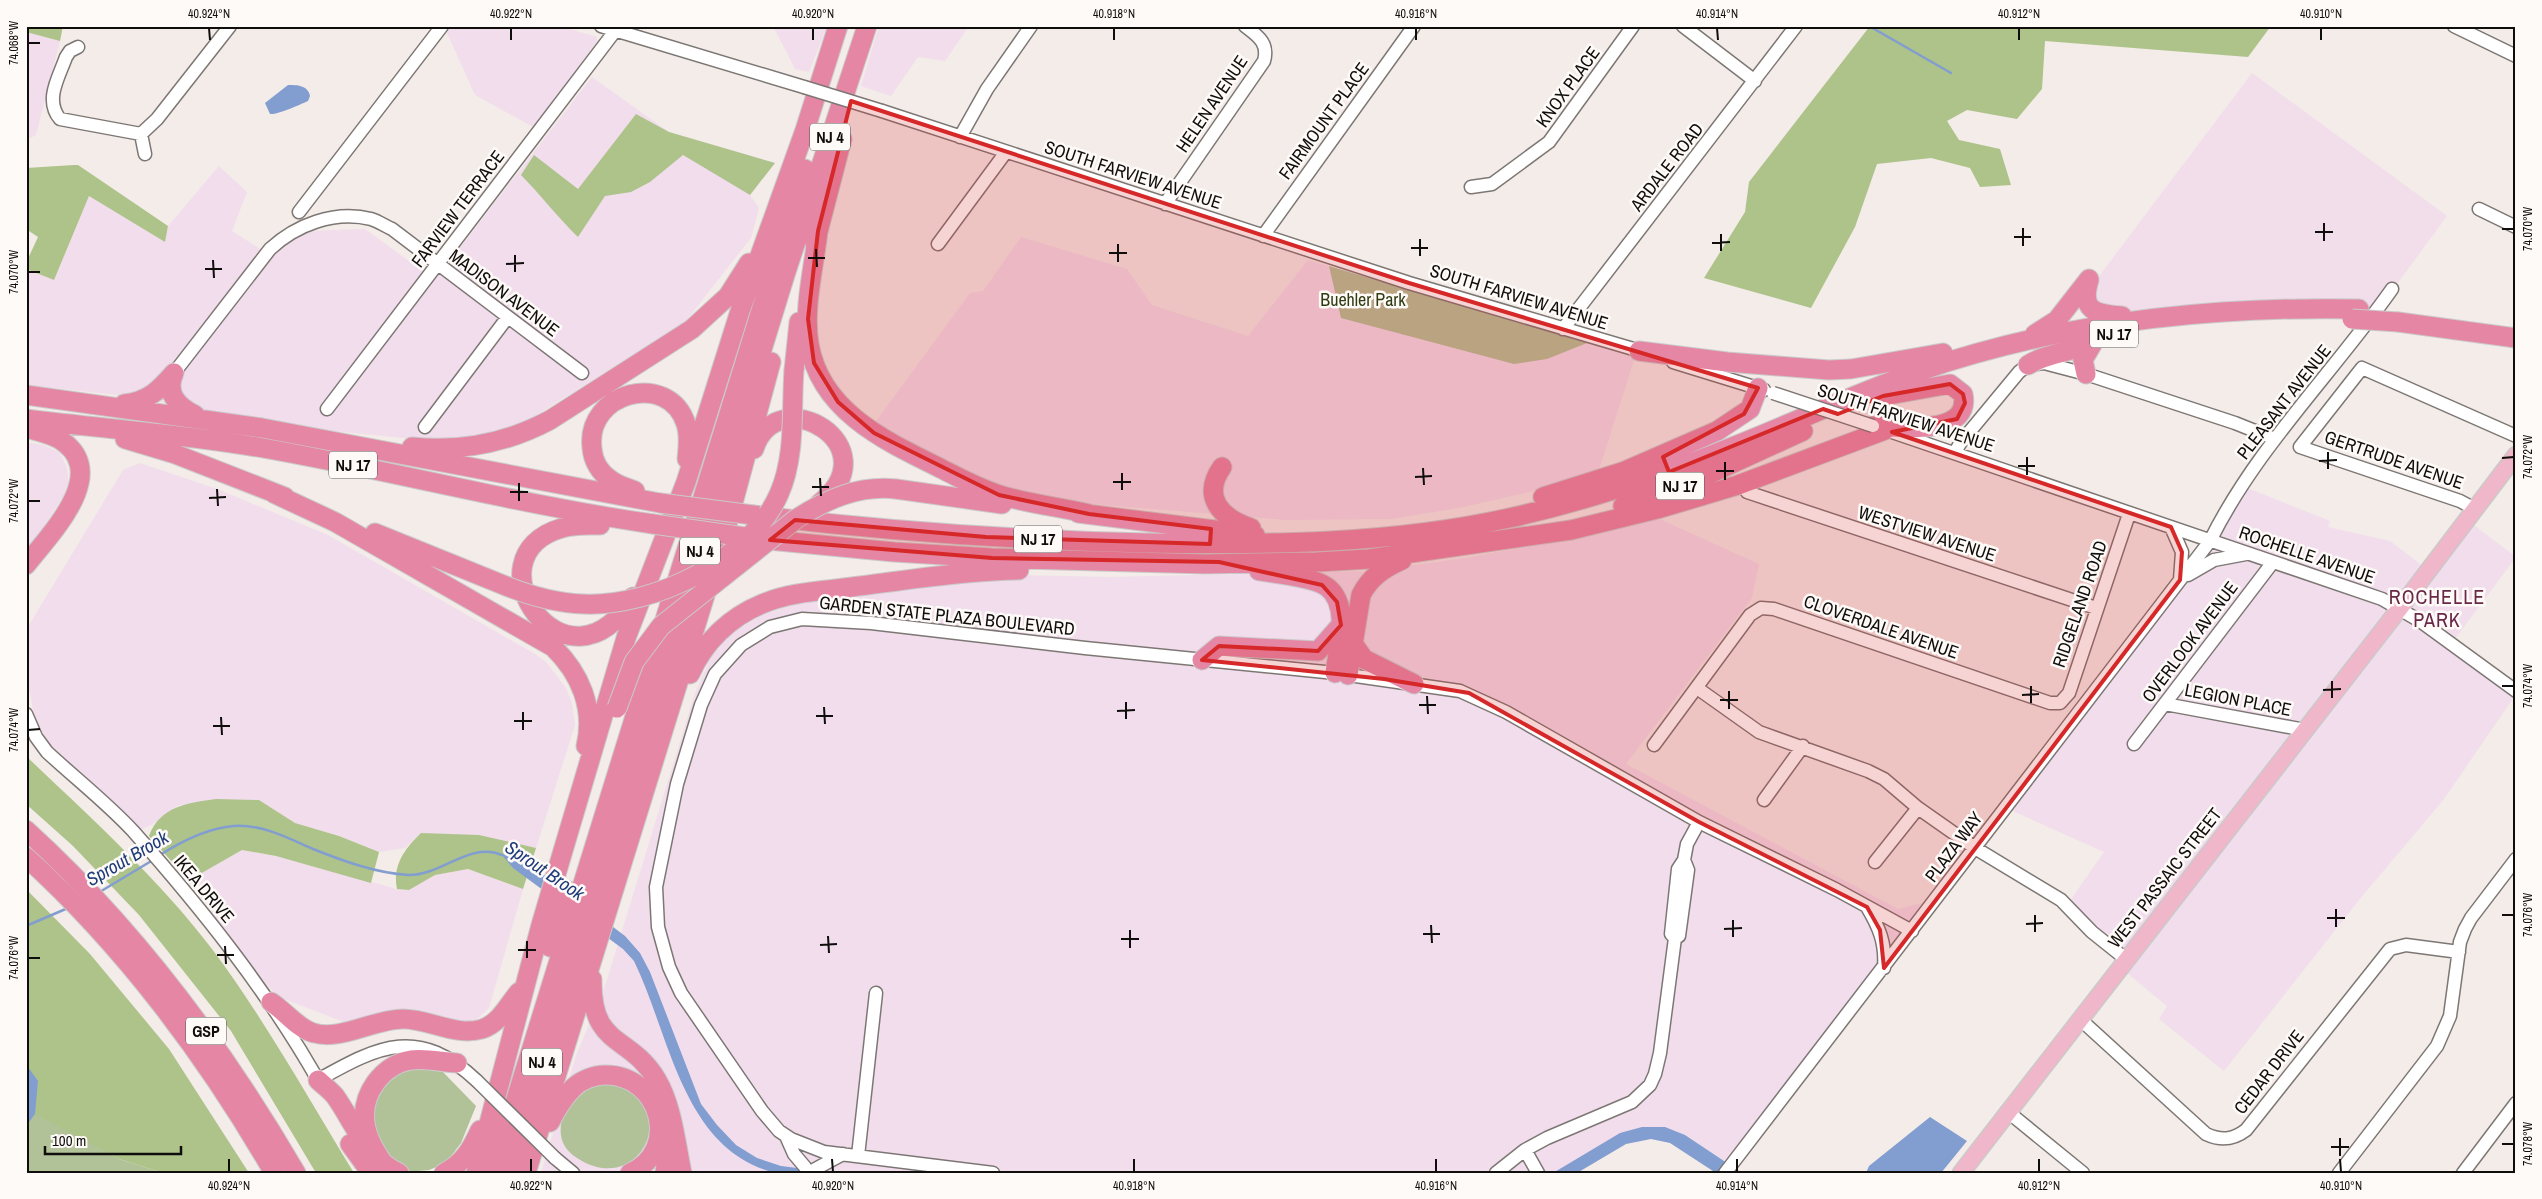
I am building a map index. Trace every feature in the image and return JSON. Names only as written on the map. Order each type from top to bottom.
[{"type":"highway","points":[[570,831],[626,638],[686,482],[738,319],[838,26]]},
{"type":"highway","name":"NJ 4","points":[[508,1173],[570,944],[580,866],[850,26]]},
{"type":"highway","points":[[271,1002],[307,1030],[325,1035],[337,1034],[379,1022],[402,1019],[423,1021],[457,1030],[470,1031],[484,1028],[497,1021],[524,986],[570,944],[614,894],[729,518],[761,403],[792,280],[850,112],[859,53],[868,26]]},
{"type":"highway","points":[[322,439],[422,448],[462,448],[501,441],[537,427],[679,338],[706,318],[740,279],[773,220]]},
{"type":"highway","points":[[811,226],[809,343],[814,363],[822,379],[846,412],[874,433],[984,489],[1016,500],[1089,514]]},
{"type":"highway","points":[[51,422],[153,446],[538,598],[566,603],[597,604],[625,601],[671,586],[734,551],[752,535],[769,514],[784,483],[790,453],[794,370],[811,226]]},
{"type":"highway","name":"NJ 4","points":[[580,866],[785,275],[811,226]]},
{"type":"highway","points":[[2014,344],[2043,331],[2057,320],[2090,279],[2086,292],[2087,302],[2092,310],[2101,314],[2145,318]]},
{"type":"highway","name":"NJ 17","points":[[26,395],[201,418],[322,439],[510,477],[660,504],[890,530],[1016,538],[1242,545],[1427,532],[1508,519],[1619,489],[1730,448],[1879,386],[1987,351],[2145,318],[2243,309],[2356,314],[2516,325]]},
{"type":"highway","name":"NJ 17","points":[[26,419],[114,428],[260,448],[548,507],[744,537],[894,552],[1205,564],[1219,562],[1317,562],[1430,552],[1467,546],[1601,513],[1649,498],[1696,480],[1837,415],[1883,396],[1967,368],[2052,346],[2096,340],[2147,329],[2211,322],[2356,314]]},
{"type":"highway","name":"NJ 17","points":[[2400,317],[2516,338]]},
{"type":"highway","points":[[2028,365],[2046,356],[2096,340]]},
{"type":"highway","points":[[2086,374],[2083,360],[2096,340]]},
{"type":"highway","points":[[1639,351],[1727,362],[1829,370],[1851,369],[1961,350],[1987,351]]},
{"type":"highway","points":[[109,406],[147,399],[156,393],[174,373]]},
{"type":"highway","points":[[174,373],[170,382],[171,393],[177,403],[185,410],[201,418]]},
{"type":"highway","points":[[1467,546],[1571,530],[1698,498],[1879,428],[1914,427],[1948,423],[1957,419],[1963,412],[1965,403],[1964,394],[1950,384],[1883,396]]},
{"type":"highway","points":[[1427,532],[1584,485],[1672,452],[1717,431],[1744,414],[1765,390]]},
{"type":"highway","points":[[660,504],[611,480],[596,463],[591,446],[593,430],[599,416],[610,404],[623,396],[643,393],[660,396],[677,408],[684,418],[689,438],[686,482]]},
{"type":"highway","points":[[729,518],[756,445],[764,430],[785,420],[812,421],[826,429],[840,449],[843,465],[840,481],[831,495],[819,504],[782,519]]},
{"type":"highway","points":[[26,428],[53,437],[65,444],[78,461],[81,476],[75,499],[26,565]]},
{"type":"highway","points":[[1222,466],[1215,478],[1213,491],[1214,498],[1221,511],[1240,524],[1295,542]]},
{"type":"highway","points":[[526,1173],[532,1154],[570,944],[580,866],[617,708],[634,662],[661,626],[796,519],[820,504],[844,494],[864,489],[896,489],[1055,512],[1089,514],[1243,533],[1295,542]]},
{"type":"highway","points":[[273,493],[335,522],[396,556],[539,638],[560,654],[572,669],[582,687],[588,723],[587,742],[570,831],[580,866]]},
{"type":"highway","points":[[650,574],[617,620],[599,631],[582,635],[566,634],[543,623],[531,609],[522,583],[524,565],[530,550],[541,538],[555,530],[576,525],[653,524]]},
{"type":"highway","points":[[1341,674],[1352,642],[1362,595],[1372,579],[1383,569],[1401,560],[1430,552]]},
{"type":"highway","points":[[659,746],[691,672],[704,648],[731,622],[761,604],[790,596],[919,578],[975,572],[1050,570],[1124,562]]},
{"type":"highway","points":[[1219,562],[1322,585],[1328,588],[1337,602],[1341,624],[1341,674]]},
{"type":"highway","points":[[1202,660],[1219,646],[1318,651],[1341,624]]},
{"type":"highway","points":[[1352,642],[1364,659],[1414,684]]},
{"type":"highway","name":"GSP","points":[[26,830],[99,901],[197,1019],[251,1098],[296,1173]]},
{"type":"highway","name":"GSP","points":[[26,857],[81,912],[181,1031],[234,1109],[274,1173]]},
{"type":"highway","points":[[570,944],[592,994],[599,1023],[610,1036],[647,1066],[663,1091],[682,1173]]},
{"type":"highway","name":"NJ 4","points":[[493,1173],[540,1018],[540,992],[570,944]]},
{"type":"highway","points":[[476,1173],[524,986]]},
{"type":"highway","points":[[385,1170],[372,1146],[365,1123],[365,1106],[375,1083],[392,1066],[408,1061],[425,1059],[457,1064]]},
{"type":"highway","points":[[532,1154],[560,1104],[574,1086],[595,1076],[620,1076],[644,1090],[655,1105],[659,1123],[657,1141],[653,1153],[643,1164],[630,1173]]},
{"type":"highway","points":[[318,1080],[324,1100],[357,1155],[385,1170]]},
{"type":"highway","points":[[444,1173],[462,1161],[471,1148],[500,1083]]},
{"type":"highway","points":[[666,1173],[671,1124]]},
{"type":"main road","name":"WEST PASSAIC STREET","points":[[1961,1173],[2007,1111],[2081,1020],[2400,608],[2516,455]]},
{"type":"street","points":[[141,134],[157,119],[230,26]]},
{"type":"street","points":[[299,212],[442,26]]},
{"type":"street","name":"SOUTH FARVIEW AVENUE","points":[[601,26],[882,111],[1263,236],[1765,390],[1955,452],[2210,541]]},
{"type":"street","points":[[960,137],[987,89],[1031,26]]},
{"type":"street","name":"HELEN AVENUE","points":[[1165,204],[1264,61],[1265,48],[1263,41],[1245,26]]},
{"type":"street","name":"FAIRMOUNT PLACE","points":[[1263,236],[1414,26]]},
{"type":"street","name":"KNOX PLACE","points":[[1471,187],[1492,184],[1549,142],[1633,26]]},
{"type":"street","points":[[1684,26],[1754,81]]},
{"type":"street","name":"ARDALE ROAD","points":[[1564,329],[1796,26]]},
{"type":"street","points":[[2461,28],[2516,56]]},
{"type":"street","name":"FARVIEW TERRACE","points":[[327,408],[615,31]]},
{"type":"street","points":[[78,47],[70,51],[66,57],[52,98],[54,112],[60,119],[141,134]]},
{"type":"street","points":[[141,134],[145,154]]},
{"type":"street","points":[[938,244],[1006,152]]},
{"type":"street","points":[[2479,209],[2516,227]]},
{"type":"street","name":"MADISON AVENUE","points":[[174,373],[270,249],[285,235],[304,225],[349,216],[372,219],[392,229],[437,265],[582,373]]},
{"type":"street","name":"PLEASANT AVENUE","points":[[2210,541],[2226,509],[2275,440],[2392,289]]},
{"type":"street","points":[[425,427],[507,318]]},
{"type":"street","points":[[1955,452],[2012,379],[2028,365],[2044,363],[2086,374],[2235,423],[2275,440]]},
{"type":"street","name":"GERTRUDE AVENUE","points":[[2475,509],[2460,500],[2300,447],[2362,368],[2516,436]]},
{"type":"street","name":"WESTVIEW AVENUE","points":[[1747,492],[2096,608]]},
{"type":"street","name":"RIDGELAND ROAD","points":[[2060,703],[2069,693],[2096,608],[2130,514]]},
{"type":"street","points":[[2171,528],[2182,552],[2180,580]]},
{"type":"street","name":"ROCHELLE AVENUE","points":[[2210,541],[2382,599],[2400,608],[2516,691]]},
{"type":"street","name":"PLAZA WAY","points":[[1725,1173],[2210,541]]},
{"type":"street","points":[[2180,580],[2214,560],[2248,553]]},
{"type":"street","name":"OVERLOOK AVENUE","points":[[2134,744],[2273,562]]},
{"type":"street","name":"CLOVERDALE AVENUE","points":[[1654,745],[1698,688],[1750,614],[1761,608],[1774,609],[2050,703],[2060,703]]},
{"type":"street","name":"GARDEN STATE PLAZA BOULEVARD","points":[[993,1173],[843,1154],[808,1147],[786,1136],[762,1111],[681,993],[664,954],[658,927],[656,887],[677,784],[714,674],[729,656],[755,634],[770,627],[789,621],[814,618],[1341,674],[1460,691],[1477,697],[1699,822],[1912,931]]},
{"type":"street","points":[[1698,688],[1752,728],[1803,746],[1884,779],[1918,808],[1975,848],[2061,900],[2092,932],[2127,960]]},
{"type":"street","name":"LEGION PLACE","points":[[2165,704],[2305,730]]},
{"type":"street","name":"IKEA DRIVE","points":[[26,714],[36,737],[47,752],[124,823],[168,872],[230,947],[271,1002],[318,1080]]},
{"type":"street","points":[[1764,800],[1803,746]]},
{"type":"street","points":[[1875,862],[1918,808]]},
{"type":"street","points":[[1496,1173],[1525,1150],[1547,1138],[1632,1102],[1650,1085],[1656,1074],[1660,1053],[1674,938],[1671,934],[1678,869],[1684,860],[1687,844],[1699,822]]},
{"type":"street","points":[[2339,1173],[2437,1046],[2450,1016],[2459,952],[2465,929],[2471,918],[2516,859]]},
{"type":"street","points":[[1867,907],[1880,930],[1885,956],[1884,968]]},
{"type":"street","name":"CEDAR DRIVE","points":[[2081,1020],[2206,1134],[2214,1138],[2232,1138],[2246,1130],[2390,949],[2406,945],[2459,952]]},
{"type":"street","points":[[858,1156],[876,993]]},
{"type":"street","points":[[318,1080],[363,1056],[394,1047],[425,1048],[457,1064],[573,1173]]},
{"type":"street","points":[[2464,1173],[2516,1103]]},
{"type":"street","points":[[2007,1111],[2084,1173]]},
{"type":"street","points":[[786,1136],[794,1154],[808,1170]]},
{"type":"street","points":[[808,1147],[808,1170]]},
{"type":"street","points":[[1525,1150],[1537,1170]]},
{"type":"street","points":[[808,1170],[843,1154]]},
{"type":"highlighted area","points":[[851,101],[1409,283],[1758,388],[1744,414],[1663,457],[1669,472],[1823,409],[1838,414],[1883,396],[1950,384],[1963,394],[1965,403],[1957,419],[1892,432],[2171,527],[2182,552],[2180,580],[1884,968],[1880,930],[1867,907],[1699,822],[1469,693],[1384,679],[1202,660],[1219,646],[1318,651],[1341,625],[1337,602],[1322,585],[1219,562],[992,558],[770,540],[795,520],[986,537],[1210,544],[1211,529],[1089,514],[999,495],[874,433],[838,402],[814,363],[808,319],[818,231]]},
{"type":"shaded area","points":[[444,26],[559,26],[597,37],[597,41],[535,128],[475,95]]},
{"type":"shaded area","points":[[773,26],[827,26],[809,72],[795,69]]},
{"type":"shaded area","points":[[879,26],[969,26],[945,61],[918,57],[891,96],[861,86]]},
{"type":"shaded area","points":[[26,32],[60,41],[36,135],[26,140]]},
{"type":"shaded area","points":[[2252,73],[2447,216],[2380,307],[2149,311],[2115,311],[2104,308],[2092,294],[2097,279]]},
{"type":"shaded area","points":[[592,77],[669,132],[775,163],[750,195],[759,208],[751,238],[685,322],[522,424],[472,437],[433,441],[323,430],[126,396],[26,385],[26,269],[54,280],[89,196],[165,241],[168,226],[219,166],[247,192],[232,231],[262,250],[273,253],[309,231],[365,229],[435,280]]},
{"type":"shaded area","points":[[1021,237],[1127,269],[1152,305],[1248,336],[1308,260],[1635,357],[1598,473],[1529,492],[1459,508],[1391,519],[1286,520],[1067,502],[1001,487],[969,473],[874,424],[970,293],[983,291]]},
{"type":"shaded area","points":[[26,442],[44,445],[60,453],[67,468],[69,488],[44,526],[26,548]]},
{"type":"shaded area","points":[[140,463],[217,489],[328,535],[546,662],[566,688],[572,703],[575,725],[536,848],[421,833],[405,848],[379,852],[339,836],[295,823],[259,800],[179,805],[153,824],[138,831],[98,793],[50,745],[34,717],[30,692],[26,685],[26,630],[123,470]]},
{"type":"shaded area","points":[[2242,486],[2330,521],[2328,527],[2390,541],[2429,571],[2467,520],[2516,557],[2452,643],[2516,694],[2444,799],[2359,900],[2224,1071],[2159,1019],[2167,1006],[2121,968],[2127,960],[2067,905],[2104,852],[2006,808],[2067,728]]},
{"type":"shaded area","points":[[1655,517],[1759,564],[1752,598],[1626,764],[1898,909],[1922,903],[1876,969],[1761,1119],[1724,1161],[1685,1135],[1642,1127],[1566,1173],[541,1173],[576,1056],[606,983],[695,693],[710,659],[733,632],[761,616],[793,604],[895,589],[1010,575],[1109,577],[1370,571],[1465,558],[1560,540]]},
{"type":"shaded area","points":[[242,850],[276,856],[397,889],[409,890],[435,875],[468,869],[523,889],[489,1008],[475,1021],[465,1024],[349,1024],[279,997],[255,974],[222,933],[193,878]]},
{"type":"green space","points":[[26,26],[63,26],[60,41],[26,32]]},
{"type":"green space","points":[[1870,26],[2271,26],[2248,57],[2045,41],[2042,89],[2017,119],[1967,110],[1947,121],[1959,140],[2000,149],[2011,185],[1980,187],[1970,168],[1931,158],[1877,164],[1855,227],[1811,308],[1704,278],[1745,212],[1749,182]]},
{"type":"green space","points":[[636,114],[669,132],[775,163],[750,195],[683,155],[650,182],[631,192],[605,196],[578,237],[521,175],[534,155],[578,189]]},
{"type":"green space","points":[[78,165],[168,226],[165,242],[89,196],[54,280],[26,269],[26,263],[38,237],[26,229],[26,168]]},
{"type":"green space","name":"Buehler Park","points":[[1329,266],[1587,343],[1547,359],[1514,364],[1341,318]]},
{"type":"green space","points":[[26,756],[147,873],[212,949],[268,1031],[354,1173],[316,1173],[231,1031],[139,915],[73,846],[26,804]]},
{"type":"green space","points":[[216,799],[259,800],[295,823],[339,836],[379,852],[371,883],[276,856],[242,850],[193,878],[172,862],[149,836],[160,818],[168,812],[195,802]]},
{"type":"green space","points":[[421,833],[479,835],[536,848],[523,889],[468,869],[435,875],[409,890],[397,889],[396,873],[401,858]]},
{"type":"green space","points":[[26,889],[90,954],[169,1049],[249,1173],[163,1173],[119,1159],[35,1114],[38,1081],[26,1064]]},
{"type":"green space","points":[[26,1064],[84,1139],[119,1159],[163,1173],[26,1173]]},
{"type":"green space","points":[[408,1066],[443,1072],[476,1106],[461,1143],[446,1163],[429,1170],[408,1172],[387,1163],[371,1139],[368,1106],[383,1082]]},
{"type":"green space","points":[[597,1082],[619,1085],[631,1090],[644,1104],[649,1120],[648,1136],[642,1150],[631,1161],[615,1168],[597,1167],[577,1158],[569,1152],[561,1138],[561,1122],[569,1097]]},
{"type":"water","points":[[288,85],[305,88],[310,96],[308,101],[270,114],[265,103]]},
{"type":"water","points":[[501,854],[522,858],[625,936],[640,953],[650,972],[701,1104],[736,1145],[757,1158],[781,1166],[837,1173],[795,1175],[772,1172],[742,1159],[718,1139],[698,1114],[683,1085],[634,961],[623,949],[513,868]]},
{"type":"water","points":[[26,1064],[38,1081],[35,1114],[26,1126]]},
{"type":"water","points":[[1930,1117],[1967,1141],[1941,1173],[1866,1173],[1869,1166]]},
{"type":"water","points":[[1642,1127],[1665,1127],[1685,1135],[1742,1173],[1716,1173],[1670,1143],[1651,1139],[1626,1144],[1577,1173],[1553,1173],[1620,1133]]},
{"type":"waterway","points":[[1869,26],[1951,73]]},
{"type":"waterway","name":"Sprout Brook","points":[[160,855],[186,840],[205,832],[234,826],[265,829],[360,866],[396,874],[420,874],[478,852],[502,855]]},
{"type":"waterway","name":"Sprout Brook","points":[[98,893],[153,860]]},
{"type":"waterway","name":"Sprout Brook","points":[[26,926],[68,908]]},
{"type":"district","name":"ROCHELLE PARK","points":[[2437,608]]}]
